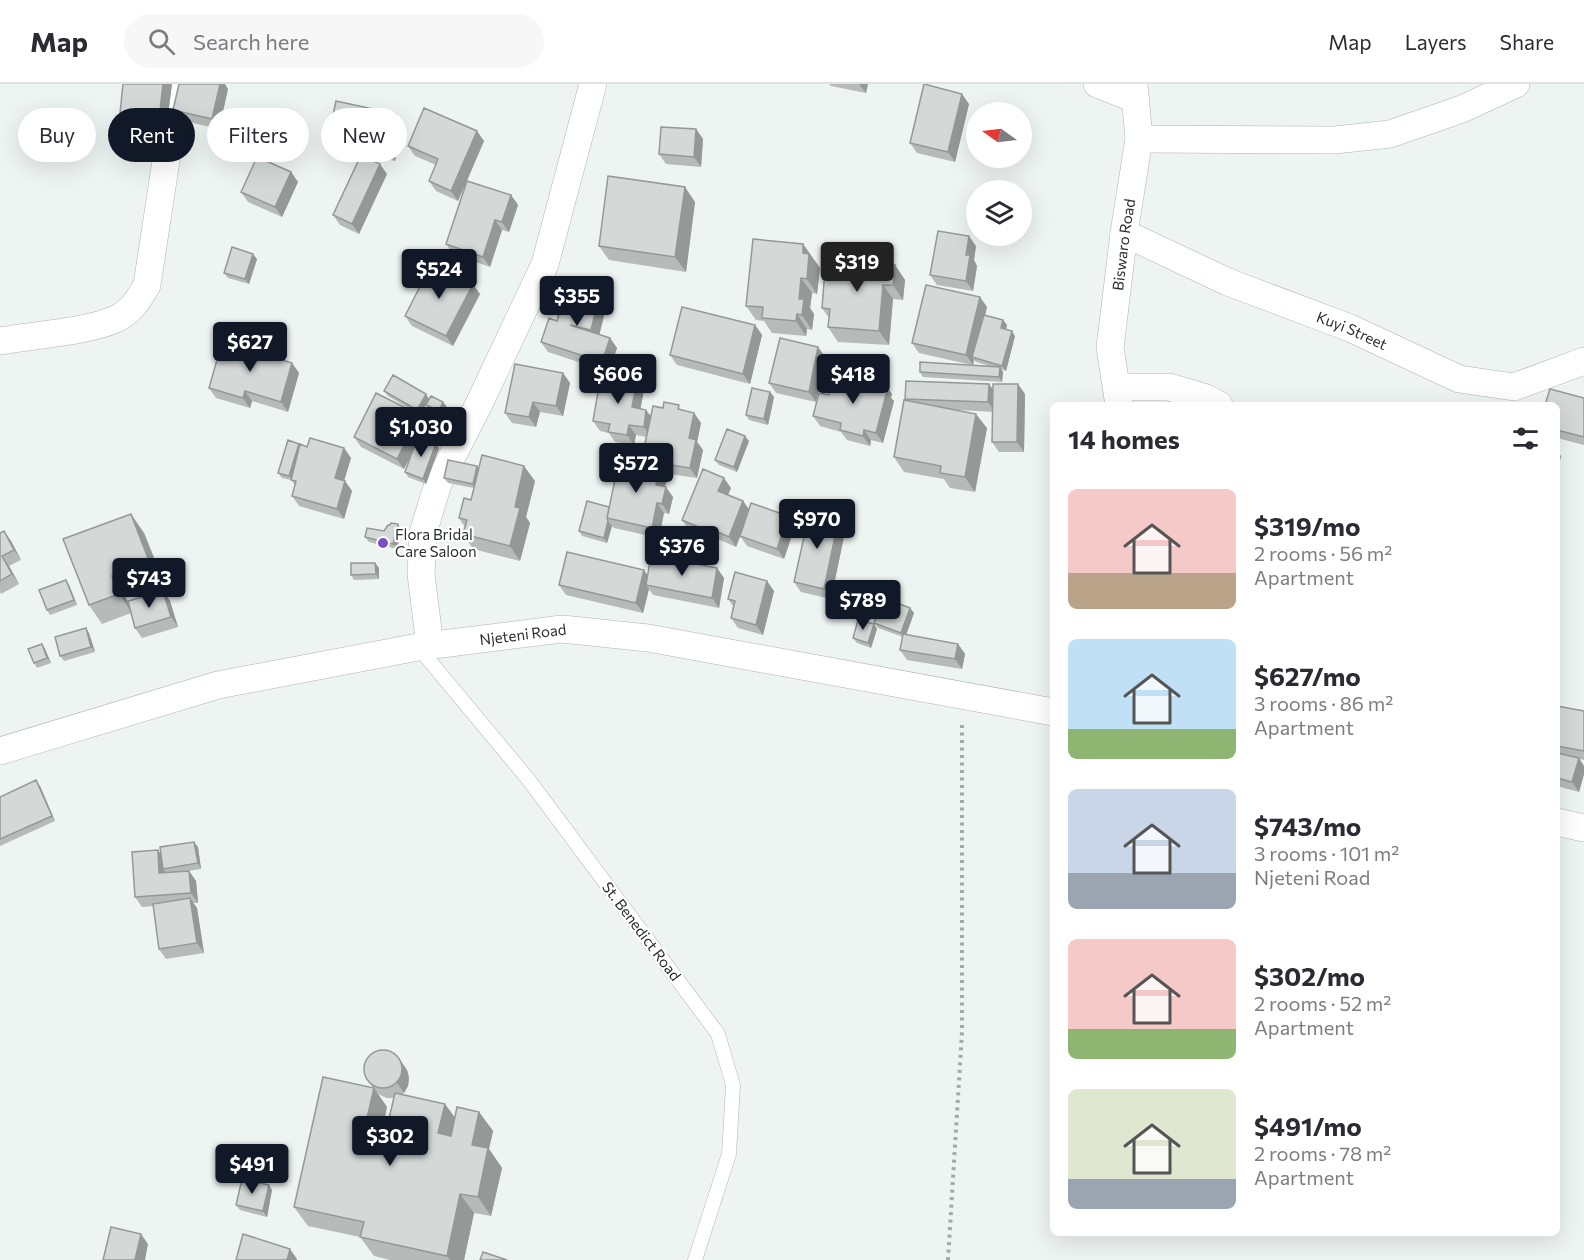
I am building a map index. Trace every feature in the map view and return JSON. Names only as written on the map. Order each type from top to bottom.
[{"type":"street","points":[[0,341],[88,327],[116,319],[134,306],[147,285],[173,115],[185,84]]},
{"type":"street","points":[[424,646],[421,574],[423,533],[438,484],[480,404],[545,264],[593,84]]},
{"type":"street","points":[[1097,84],[1134,92]]},
{"type":"street","points":[[1139,140],[1335,140],[1390,134],[1462,109],[1516,84]]},
{"type":"street","name":"Biswaro Road","points":[[1118,396],[1110,348],[1124,233],[1139,140],[1134,92]]},
{"type":"street","name":"Kuyi Street","points":[[1124,233],[1228,282],[1350,328],[1460,379],[1514,387],[1584,361]]},
{"type":"street","points":[[1118,396],[1168,387],[1213,402]]},
{"type":"street","name":"Njeteni Road","points":[[0,751],[218,685],[424,646],[562,629],[648,638],[1050,711]]},
{"type":"street","points":[[1560,823],[1584,828]]},
{"type":"lane","name":"St. Benedict Road","points":[[424,646],[528,779],[718,1034],[733,1085],[729,1154],[695,1260]]},
{"type":"path","points":[[948,1260],[962,1032],[962,696]]},
{"type":"building","points":[[123,84],[163,84],[160,108],[121,108]]},
{"type":"building","points":[[179,84],[220,84],[215,108],[207,108],[207,118],[195,115],[195,108],[173,108]]},
{"type":"building","points":[[924,84],[962,94],[948,152],[910,143]]},
{"type":"building","points":[[336,101],[368,108],[334,108]]},
{"type":"building","points":[[424,108],[477,131],[451,191],[429,181],[438,159],[408,146]]},
{"type":"building","points":[[661,127],[696,129],[694,157],[659,154]]},
{"type":"building","points":[[255,162],[268,162],[291,172],[275,207],[241,192]]},
{"type":"building","points":[[358,162],[380,164],[352,224],[333,215]]},
{"type":"building","points":[[608,176],[685,187],[675,257],[599,246]]},
{"type":"building","points":[[467,181],[511,195],[502,222],[495,220],[483,257],[446,244]]},
{"type":"building","points":[[938,231],[966,236],[966,255],[970,255],[966,281],[930,275]]},
{"type":"building","points":[[753,239],[803,244],[803,253],[809,254],[807,279],[801,278],[799,299],[804,299],[802,315],[797,314],[796,321],[762,318],[763,307],[746,306]]},
{"type":"building","points":[[232,247],[253,254],[245,279],[224,273]]},
{"type":"building","points":[[844,257],[888,260],[888,265],[895,265],[893,285],[883,285],[879,331],[828,327],[830,309],[822,308],[825,270],[843,271]]},
{"type":"building","points":[[432,263],[473,284],[446,336],[405,316]]},
{"type":"building","points":[[926,285],[980,297],[966,355],[912,343]]},
{"type":"building","points":[[566,289],[599,298],[591,330],[570,325],[610,338],[602,362],[541,342],[549,318],[557,321]]},
{"type":"building","points":[[682,307],[755,325],[743,374],[670,355]]},
{"type":"building","points":[[984,315],[1003,320],[1001,328],[1012,331],[1002,366],[972,357]]},
{"type":"building","points":[[780,338],[818,347],[809,392],[769,383]]},
{"type":"building","points":[[222,342],[292,363],[281,402],[245,391],[243,398],[209,388]]},
{"type":"building","points":[[920,362],[1000,367],[999,377],[920,372]]},
{"type":"building","points":[[515,364],[563,373],[556,406],[533,402],[529,417],[505,413]]},
{"type":"building","points":[[601,374],[637,380],[632,407],[646,410],[644,427],[629,425],[627,435],[608,432],[610,424],[593,421]]},
{"type":"building","points":[[393,375],[426,394],[417,410],[384,391]]},
{"type":"building","points":[[834,378],[860,385],[862,378],[885,384],[883,391],[887,391],[876,433],[864,430],[863,436],[840,430],[841,423],[813,416],[819,393],[829,395]]},
{"type":"building","points":[[906,381],[989,384],[988,402],[905,399]]},
{"type":"building","points":[[993,384],[1018,384],[1017,442],[992,442]]},
{"type":"building","points":[[752,388],[770,392],[764,419],[746,415]]},
{"type":"building","points":[[1550,389],[1584,398],[1584,437],[1560,431],[1560,402],[1546,402]]},
{"type":"building","points":[[376,393],[414,412],[405,429],[411,432],[397,459],[354,437]]},
{"type":"building","points":[[431,396],[443,402],[439,411],[426,405]]},
{"type":"building","points":[[904,400],[976,414],[965,477],[940,473],[941,466],[894,457]]},
{"type":"building","points":[[664,402],[679,405],[678,409],[694,413],[689,438],[696,440],[690,468],[651,462],[652,455],[643,453],[653,406],[663,408]]},
{"type":"building","points":[[727,429],[745,436],[734,467],[715,460]]},
{"type":"building","points":[[418,436],[436,443],[423,479],[405,472]]},
{"type":"building","points":[[310,438],[344,448],[335,478],[345,481],[337,509],[292,496],[296,481],[291,480],[300,444],[307,447]]},
{"type":"building","points":[[288,440],[299,444],[289,476],[278,473]]},
{"type":"building","points":[[482,455],[524,466],[515,507],[520,508],[510,546],[463,534],[467,520],[459,518],[464,498],[471,500]]},
{"type":"building","points":[[448,460],[477,466],[473,484],[444,478]]},
{"type":"building","points":[[619,460],[660,469],[656,485],[666,487],[662,504],[657,503],[652,528],[607,518]]},
{"type":"building","points":[[703,469],[724,478],[718,491],[743,501],[729,537],[682,520]]},
{"type":"building","points":[[587,501],[609,507],[604,538],[579,531]]},
{"type":"building","points":[[751,503],[788,516],[777,549],[740,536]]},
{"type":"building","points":[[810,510],[839,517],[824,589],[794,582]]},
{"type":"building","points":[[131,514],[149,561],[112,576],[119,594],[89,605],[63,539]]},
{"type":"building","points":[[391,523],[398,524],[393,544],[365,537],[367,528],[384,531]]},
{"type":"building","points":[[4,531],[14,550],[2,556],[12,574],[0,581],[0,533]]},
{"type":"building","points":[[567,552],[644,570],[636,603],[559,585]]},
{"type":"building","points":[[651,555],[717,568],[712,598],[646,585]]},
{"type":"building","points":[[351,563],[375,563],[376,574],[351,575]]},
{"type":"building","points":[[735,572],[767,581],[756,625],[731,618],[735,601],[728,599]]},
{"type":"building","points":[[66,580],[74,600],[47,610],[39,590]]},
{"type":"building","points":[[163,591],[171,617],[135,628],[128,601]]},
{"type":"building","points":[[884,598],[910,608],[901,633],[874,623]]},
{"type":"building","points":[[858,620],[874,624],[868,643],[853,638]]},
{"type":"building","points":[[86,628],[91,647],[60,656],[55,637]]},
{"type":"building","points":[[903,634],[958,644],[955,659],[900,650]]},
{"type":"building","points":[[42,644],[47,658],[34,663],[28,649]]},
{"type":"building","points":[[1560,707],[1584,711],[1584,751],[1560,747]]},
{"type":"building","points":[[1560,754],[1579,758],[1572,782],[1560,779]]},
{"type":"building","points":[[36,780],[52,816],[0,839],[0,797]]},
{"type":"building","points":[[194,842],[198,863],[163,869],[160,847]]},
{"type":"building","points":[[158,850],[159,873],[189,871],[191,893],[135,897],[132,852]]},
{"type":"building","points":[[190,898],[197,943],[159,949],[153,904]]},
{"type":"building","points":[[383,1050],[396,1056],[402,1069],[396,1082],[383,1088],[370,1082],[364,1069],[370,1056]]},
{"type":"building","points":[[323,1077],[374,1088],[367,1118],[388,1123],[395,1093],[445,1104],[438,1133],[451,1136],[457,1107],[479,1112],[472,1145],[488,1148],[478,1197],[460,1194],[447,1256],[360,1237],[364,1222],[294,1207]]},
{"type":"building","points":[[242,1179],[269,1185],[263,1211],[236,1205]]},
{"type":"building","points":[[111,1227],[141,1234],[135,1260],[103,1260]]},
{"type":"building","points":[[243,1234],[290,1249],[287,1260],[236,1260]]},
{"type":"building","points":[[483,1252],[507,1260],[480,1260]]},
{"type":"place","name":"Flora Bridal Care Saloon","points":[[383,543]]}]
